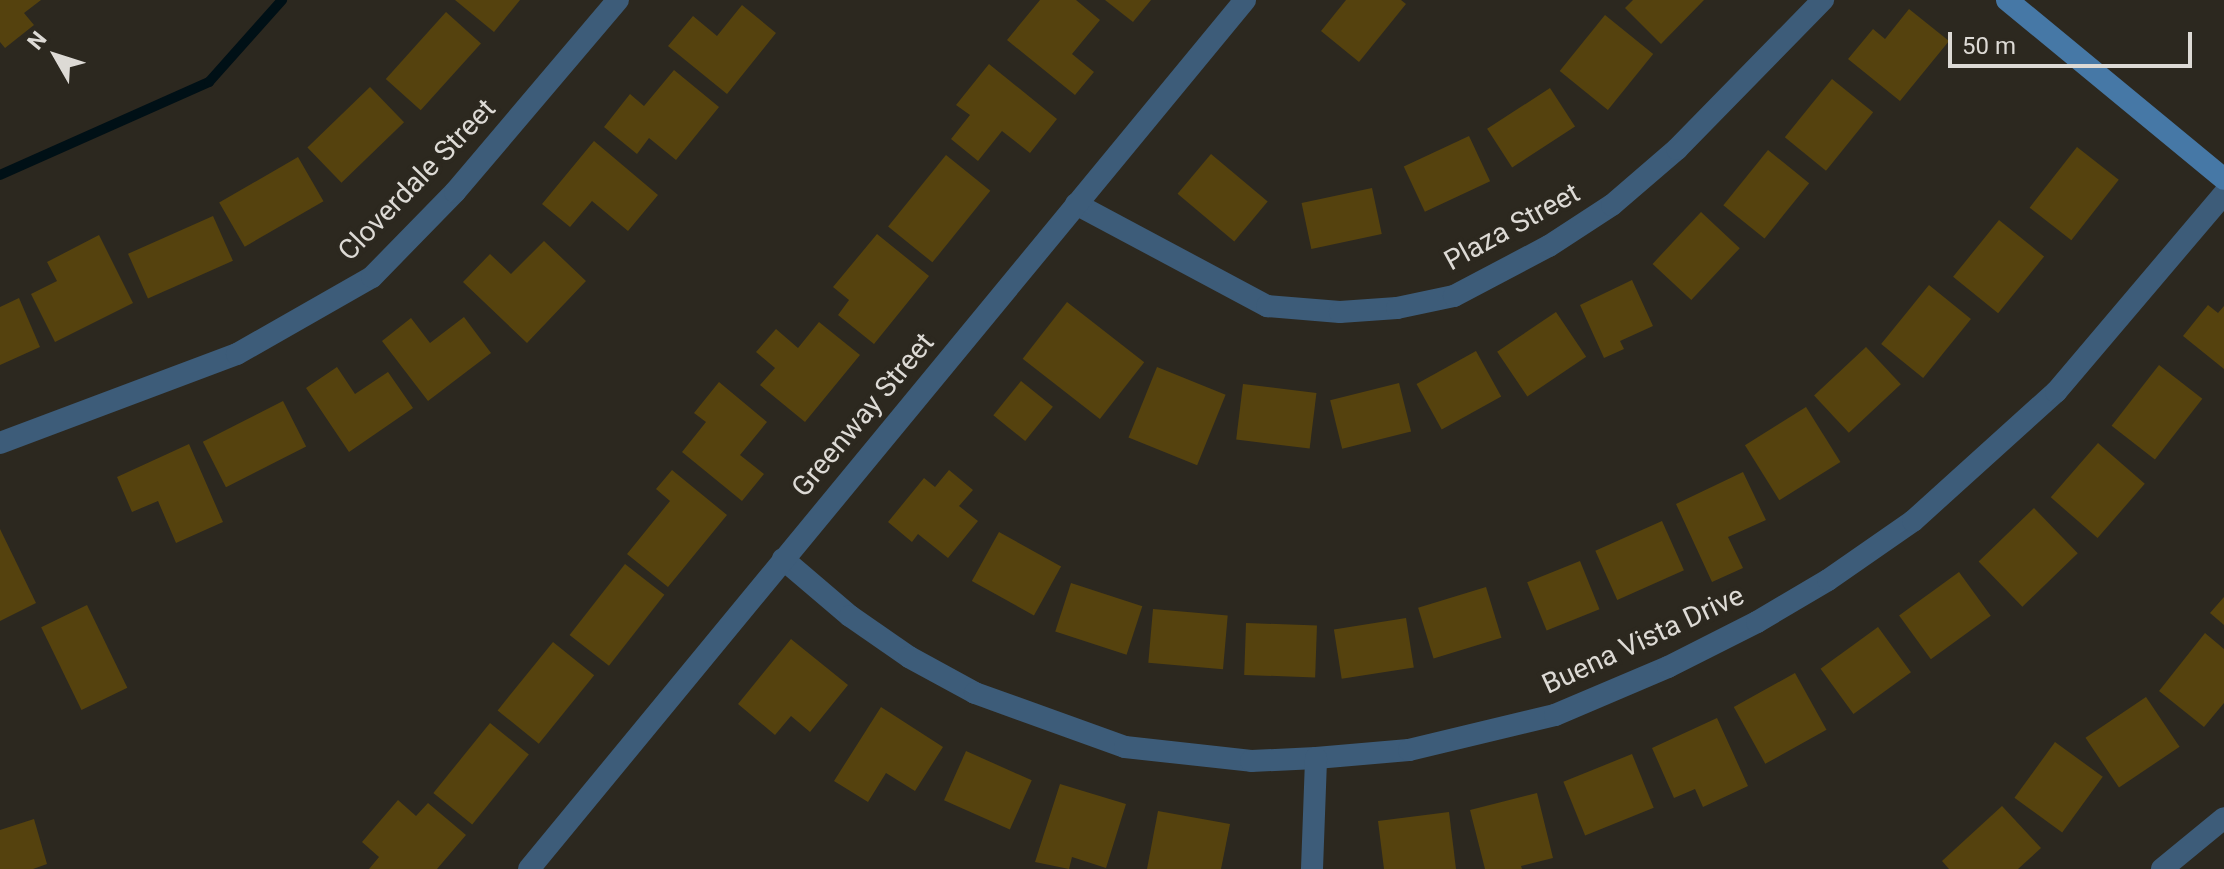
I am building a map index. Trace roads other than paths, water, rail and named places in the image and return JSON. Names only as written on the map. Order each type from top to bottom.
[{"type":"main road","points":[[2007,0],[2224,179]]},
{"type":"street","name":"Cloverdale Street","points":[[0,443],[237,354],[372,277],[455,192],[618,0]]},
{"type":"street","name":"Greenway Street","points":[[529,869],[1245,0]]},
{"type":"street","name":"Plaza Street","points":[[1076,204],[1267,306],[1340,312],[1397,308],[1454,296],[1549,246],[1612,205],[1688,139],[1823,0]]},
{"type":"street","name":"Buena Vista Drive","points":[[783,559],[850,616],[909,657],[975,693],[1079,734],[1125,747],[1251,761],[1316,758],[1409,750],[1555,715],[1668,667],[1757,622],[1828,580],[1913,521],[2056,392],[2224,194]]},
{"type":"street","points":[[1312,869],[1316,758]]},
{"type":"street","points":[[2162,869],[2224,818]]},
{"type":"waterway","points":[[0,175],[209,82],[282,0]]}]
